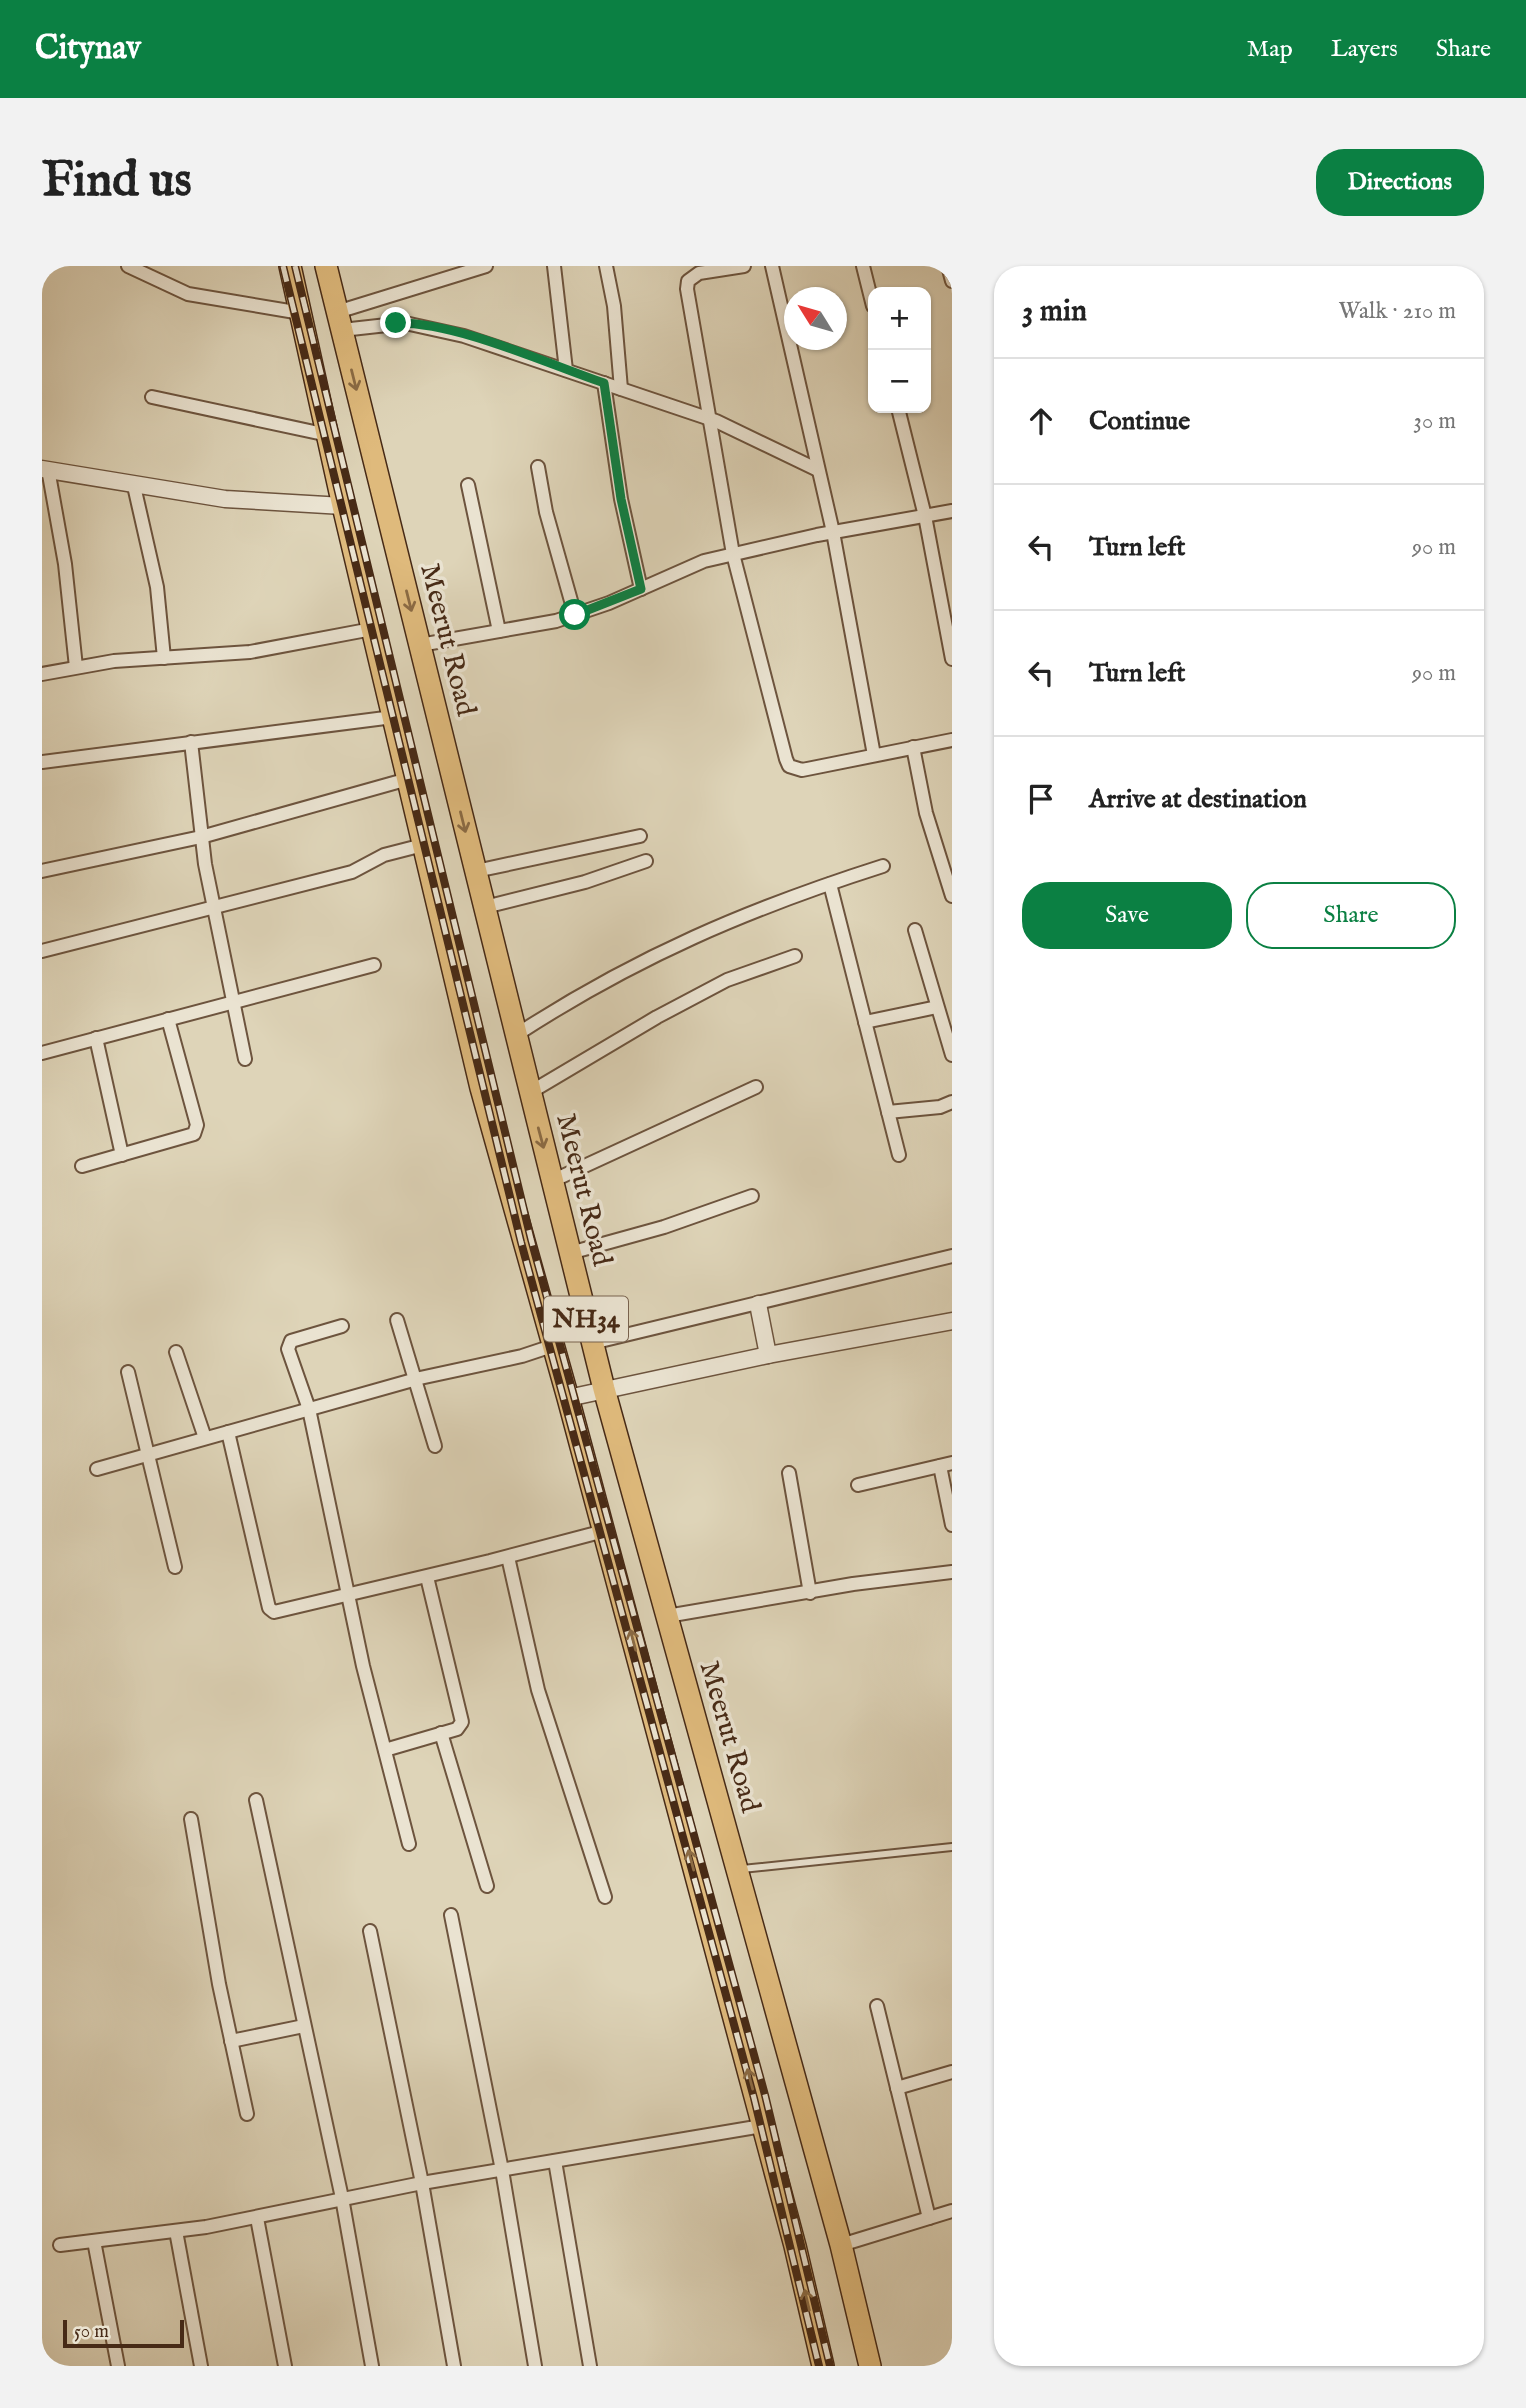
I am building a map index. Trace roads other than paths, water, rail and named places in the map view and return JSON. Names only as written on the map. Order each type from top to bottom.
[{"type":"highway","name":"NH34","points":[[290,266],[343,506],[481,1088],[604,1531],[823,2366]]},
{"type":"highway","name":"Meerut Road","points":[[326,266],[592,1343],[841,2245],[870,2366]]},
{"type":"street","points":[[128,266],[188,294],[302,313]]},
{"type":"street","points":[[339,321],[486,266]]},
{"type":"street","points":[[554,266],[566,370]]},
{"type":"street","points":[[606,266],[614,306],[621,389]]},
{"type":"street","points":[[744,266],[699,273],[688,281],[733,554],[789,766],[802,770],[952,740]]},
{"type":"street","points":[[772,266],[833,532],[874,755]]},
{"type":"street","points":[[863,266],[868,287]]},
{"type":"street","points":[[948,266],[952,281]]},
{"type":"street","points":[[339,321],[419,324],[501,347],[712,420],[817,470]]},
{"type":"street","points":[[604,383],[621,499],[641,589]]},
{"type":"street","points":[[152,397],[327,435]]},
{"type":"street","points":[[899,413],[925,516],[952,659]]},
{"type":"street","points":[[538,467],[546,512],[575,615]]},
{"type":"street","points":[[76,667],[65,564],[45,469],[134,486],[225,499],[343,506]]},
{"type":"street","points":[[468,485],[499,631]]},
{"type":"street","points":[[134,486],[157,587],[164,658]]},
{"type":"street","points":[[420,645],[575,615],[704,561],[833,532],[952,511]]},
{"type":"street","points":[[42,674],[76,667],[250,652],[372,629]]},
{"type":"street","points":[[42,762],[393,717]]},
{"type":"street","points":[[191,742],[201,838],[245,1059]]},
{"type":"street","points":[[913,747],[926,813],[952,896]]},
{"type":"street","points":[[42,871],[201,838],[408,779]]},
{"type":"street","points":[[476,871],[640,836]]},
{"type":"street","points":[[42,951],[352,872],[384,855],[423,845]]},
{"type":"street","points":[[485,907],[584,882],[646,861]]},
{"type":"street","points":[[516,1035],[570,1000],[695,934],[756,909],[883,866]]},
{"type":"street","points":[[830,884],[899,1155]]},
{"type":"street","points":[[915,930],[952,1055]]},
{"type":"street","points":[[529,1093],[657,1017],[727,980],[795,956]]},
{"type":"street","points":[[42,1053],[374,965]]},
{"type":"street","points":[[865,1022],[937,1007]]},
{"type":"street","points":[[82,1166],[190,1137],[196,1130],[197,1125],[168,1019]]},
{"type":"street","points":[[96,1038],[122,1155]]},
{"type":"street","points":[[552,1181],[756,1087]]},
{"type":"street","points":[[888,1112],[940,1107],[952,1102]]},
{"type":"street","points":[[570,1253],[664,1227],[752,1196]]},
{"type":"street","points":[[592,1343],[952,1256]]},
{"type":"street","points":[[758,1304],[768,1355]]},
{"type":"street","points":[[397,1320],[435,1446]]},
{"type":"street","points":[[568,1398],[768,1355],[952,1321]]},
{"type":"street","points":[[342,1326],[288,1344],[309,1409],[349,1595],[409,1844]]},
{"type":"street","points":[[97,1469],[414,1380],[522,1356],[552,1346]]},
{"type":"street","points":[[176,1352],[205,1438]]},
{"type":"street","points":[[128,1372],[150,1454],[175,1567]]},
{"type":"street","points":[[228,1432],[269,1608],[278,1612],[604,1531]]},
{"type":"street","points":[[858,1485],[946,1465],[952,1525]]},
{"type":"street","points":[[789,1474],[810,1593]]},
{"type":"street","points":[[508,1557],[538,1690],[605,1897]]},
{"type":"street","points":[[667,1616],[952,1572]]},
{"type":"street","points":[[385,1750],[457,1729],[462,1721],[427,1577]]},
{"type":"street","points":[[442,1733],[487,1886]]},
{"type":"street","points":[[256,1800],[342,2198],[372,2366]]},
{"type":"street","points":[[191,1819],[247,2114]]},
{"type":"street","points":[[451,1915],[502,2170],[535,2366]]},
{"type":"street","points":[[370,1931],[422,2183],[454,2366]]},
{"type":"street","points":[[877,2006],[929,2217]]},
{"type":"street","points":[[231,2040],[304,2026]]},
{"type":"street","points":[[897,2088],[952,2072]]},
{"type":"street","points":[[60,2245],[257,2218],[422,2183],[762,2126]]},
{"type":"street","points":[[555,2161],[590,2366]]},
{"type":"street","points":[[841,2245],[952,2211]]},
{"type":"street","points":[[257,2218],[285,2366]]},
{"type":"street","points":[[176,2231],[201,2366]]},
{"type":"street","points":[[94,2241],[118,2366]]},
{"type":"lane","points":[[737,1870],[952,1847]]},
{"type":"railway","points":[[283,266],[521,1242],[754,2098],[819,2366]]},
{"type":"railway","points":[[295,266],[531,1239],[765,2095],[830,2366]]}]
